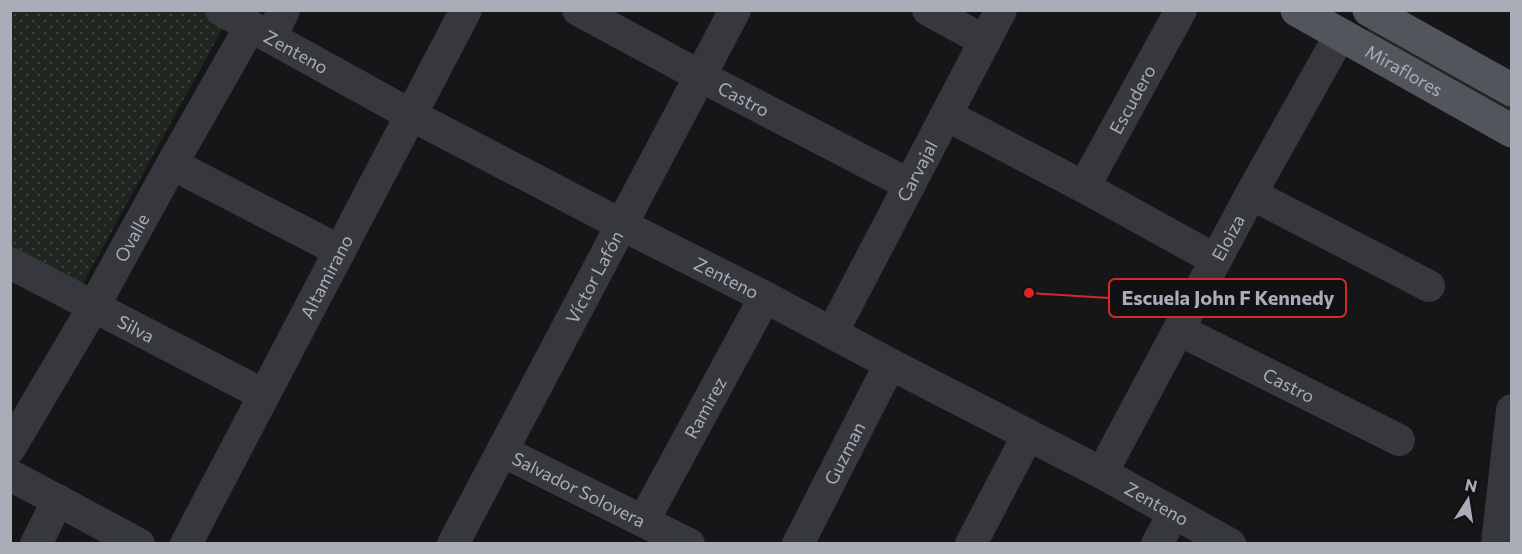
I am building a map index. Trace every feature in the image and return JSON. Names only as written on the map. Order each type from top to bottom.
[{"type":"main road","name":"Miraflores","points":[[1297,10],[1512,131]]},
{"type":"main road","name":"Miraflores","points":[[1369,10],[1512,90]]},
{"type":"street","name":"Zenteno","points":[[221,10],[268,25],[411,115],[1102,473],[1230,543]]},
{"type":"street","name":"Altamirano","points":[[186,543],[466,10]]},
{"type":"street","name":"Castro","points":[[578,10],[910,185]]},
{"type":"street","name":"Víctor Lafón","points":[[453,543],[735,10]]},
{"type":"street","points":[[928,10],[985,41]]},
{"type":"street","name":"Carvajal","points":[[832,333],[1001,10]]},
{"type":"street","name":"Escudero","points":[[1084,187],[1181,10]]},
{"type":"street","name":"Ovalle","points":[[10,448],[94,306],[172,164],[268,25]]},
{"type":"street","name":"Eloiza","points":[[1102,473],[1251,194],[1340,35]]},
{"type":"street","points":[[946,115],[1084,187],[1216,260]]},
{"type":"street","points":[[172,164],[340,251]]},
{"type":"street","points":[[1251,194],[1429,286]]},
{"type":"street","name":"Silva","points":[[10,263],[264,395]]},
{"type":"street","name":"Ramirez","points":[[644,520],[765,297]]},
{"type":"street","name":"Castro","points":[[1179,330],[1399,440]]},
{"type":"street","name":"Guzman","points":[[798,543],[890,363]]},
{"type":"street","points":[[1497,543],[1512,410]]},
{"type":"street","points":[[971,543],[1028,435]]},
{"type":"street","name":"Salvador Solovera","points":[[502,451],[688,543]]},
{"type":"street","points":[[10,475],[139,543]]},
{"type":"street","points":[[36,543],[58,500]]},
{"type":"street","points":[[1157,543],[1174,513]]},
{"type":"shaded area","points":[[10,11],[203,11],[226,22],[80,289],[11,252]]},
{"type":"shaded area","points":[[1368,27],[1511,106],[1511,118],[1365,35]]},
{"type":"place","name":"Escuela John F Kennedy","points":[[1029,293]]}]
